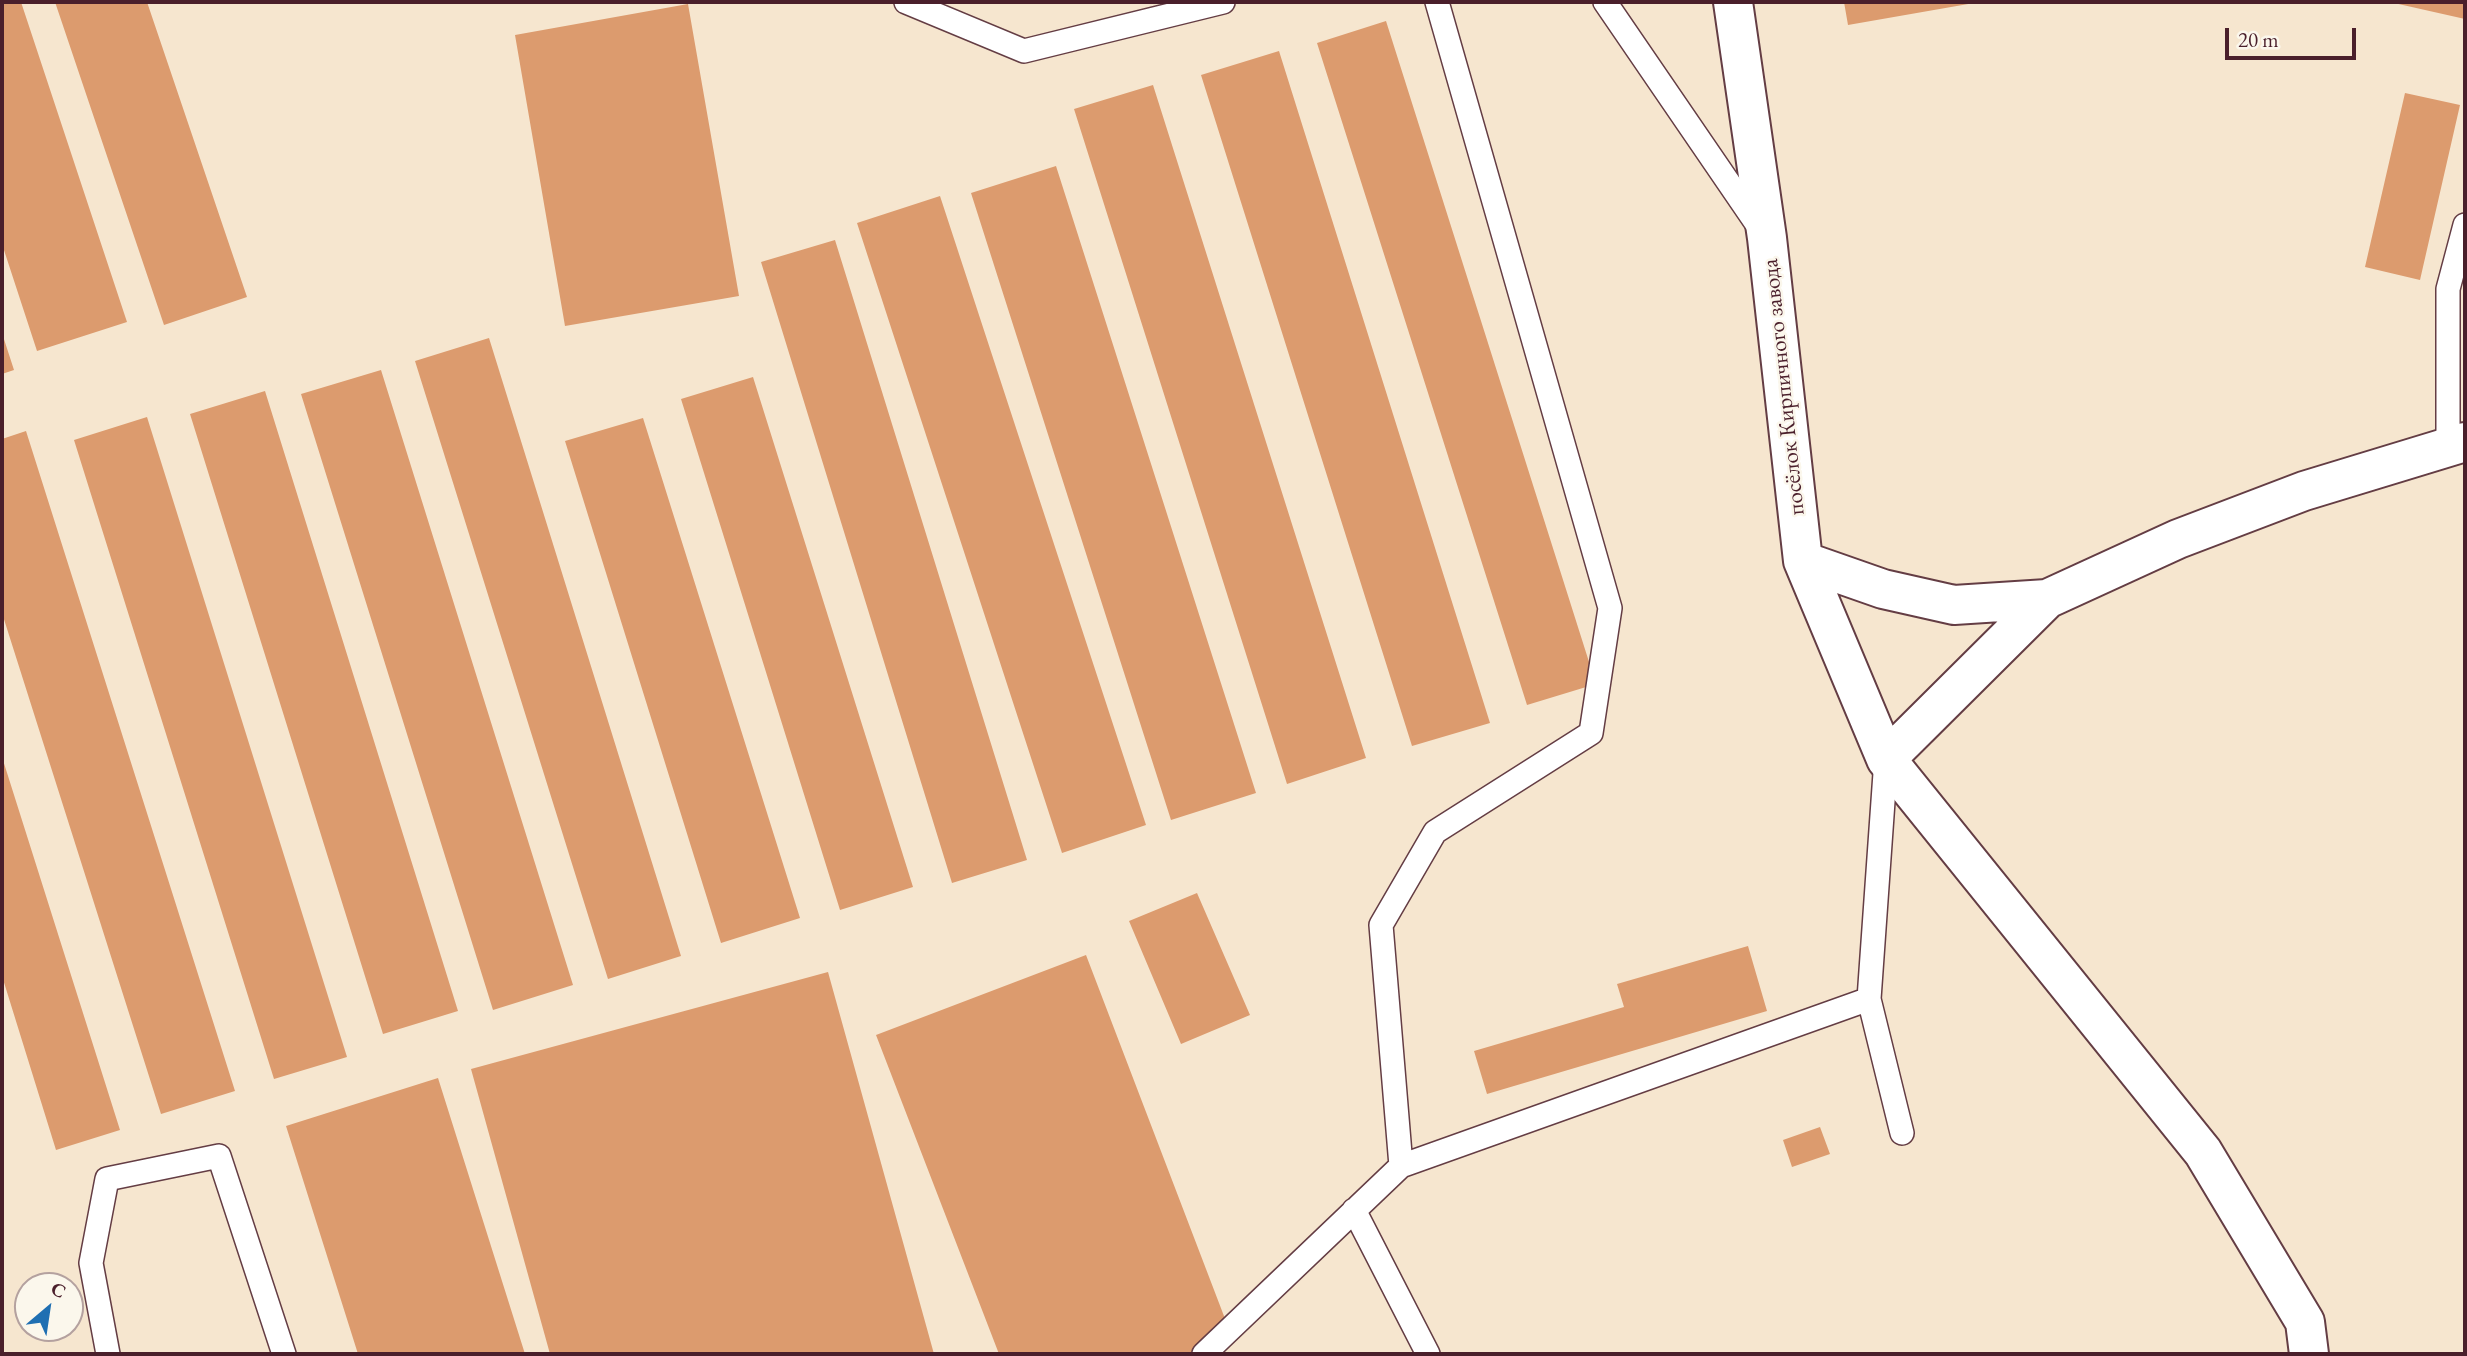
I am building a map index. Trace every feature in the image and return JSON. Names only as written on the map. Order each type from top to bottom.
[{"type":"street","name":"посёлок Кирпичного завода","points":[[1733,2],[1767,238],[1803,561],[1886,758],[2203,1152],[2305,1322],[2309,1354]]},
{"type":"street","points":[[1886,758],[2047,599],[2178,539],[2304,491],[2456,444]]},
{"type":"street","points":[[1803,561],[1883,589],[1954,604],[2047,599]]},
{"type":"lane","points":[[906,2],[1024,51],[1223,2]]},
{"type":"lane","points":[[1401,1166],[1381,925],[1435,832],[1591,733],[1610,608],[1437,2]]},
{"type":"lane","points":[[1605,2],[1767,238]]},
{"type":"lane","points":[[2456,444],[2448,289],[2465,225]]},
{"type":"lane","points":[[1886,758],[1869,999],[1902,1133]]},
{"type":"lane","points":[[1204,1354],[1401,1166],[1869,999]]},
{"type":"lane","points":[[108,1354],[92,1263],[107,1179],[219,1156],[284,1354]]},
{"type":"lane","points":[[1354,1210],[1428,1354]]},
{"type":"building","points":[[2,2],[21,2],[127,322],[37,351],[2,244]]},
{"type":"building","points":[[55,2],[147,2],[247,297],[164,325]]},
{"type":"building","points":[[1844,2],[1974,2],[1974,3],[1848,25]]},
{"type":"building","points":[[2465,2],[2465,19],[2394,3]]},
{"type":"building","points":[[688,4],[739,296],[565,326],[515,35]]},
{"type":"building","points":[[1386,21],[1596,684],[1527,705],[1317,43]]},
{"type":"building","points":[[1279,51],[1490,723],[1412,746],[1201,75]]},
{"type":"building","points":[[1153,85],[1366,758],[1287,784],[1074,109]]},
{"type":"building","points":[[2405,93],[2460,105],[2420,280],[2365,267]]},
{"type":"building","points":[[1056,166],[1256,793],[1171,820],[971,193]]},
{"type":"building","points":[[940,196],[1146,825],[1062,853],[857,223]]},
{"type":"building","points":[[835,240],[1027,860],[952,883],[761,262]]},
{"type":"building","points":[[2,333],[14,370],[2,374]]},
{"type":"building","points":[[489,338],[681,956],[608,979],[415,361]]},
{"type":"building","points":[[381,370],[573,985],[493,1010],[301,394]]},
{"type":"building","points":[[753,377],[913,887],[840,910],[681,399]]},
{"type":"building","points":[[265,391],[458,1011],[383,1034],[190,414]]},
{"type":"building","points":[[147,417],[347,1057],[274,1079],[74,440]]},
{"type":"building","points":[[643,418],[800,918],[721,943],[565,441]]},
{"type":"building","points":[[26,431],[235,1091],[161,1114],[2,613],[2,439]]},
{"type":"building","points":[[2,757],[120,1130],[56,1150],[2,976]]},
{"type":"building","points":[[1197,893],[1250,1015],[1181,1044],[1129,921]]},
{"type":"building","points":[[1748,946],[1767,1011],[1487,1094],[1474,1051],[1624,1007],[1617,984]]},
{"type":"building","points":[[1086,955],[1232,1337],[1188,1354],[999,1354],[876,1035]]},
{"type":"building","points":[[828,972],[934,1354],[550,1354],[471,1069]]},
{"type":"building","points":[[438,1078],[525,1354],[358,1354],[286,1126]]},
{"type":"building","points":[[1820,1127],[1830,1154],[1792,1167],[1783,1140]]}]
